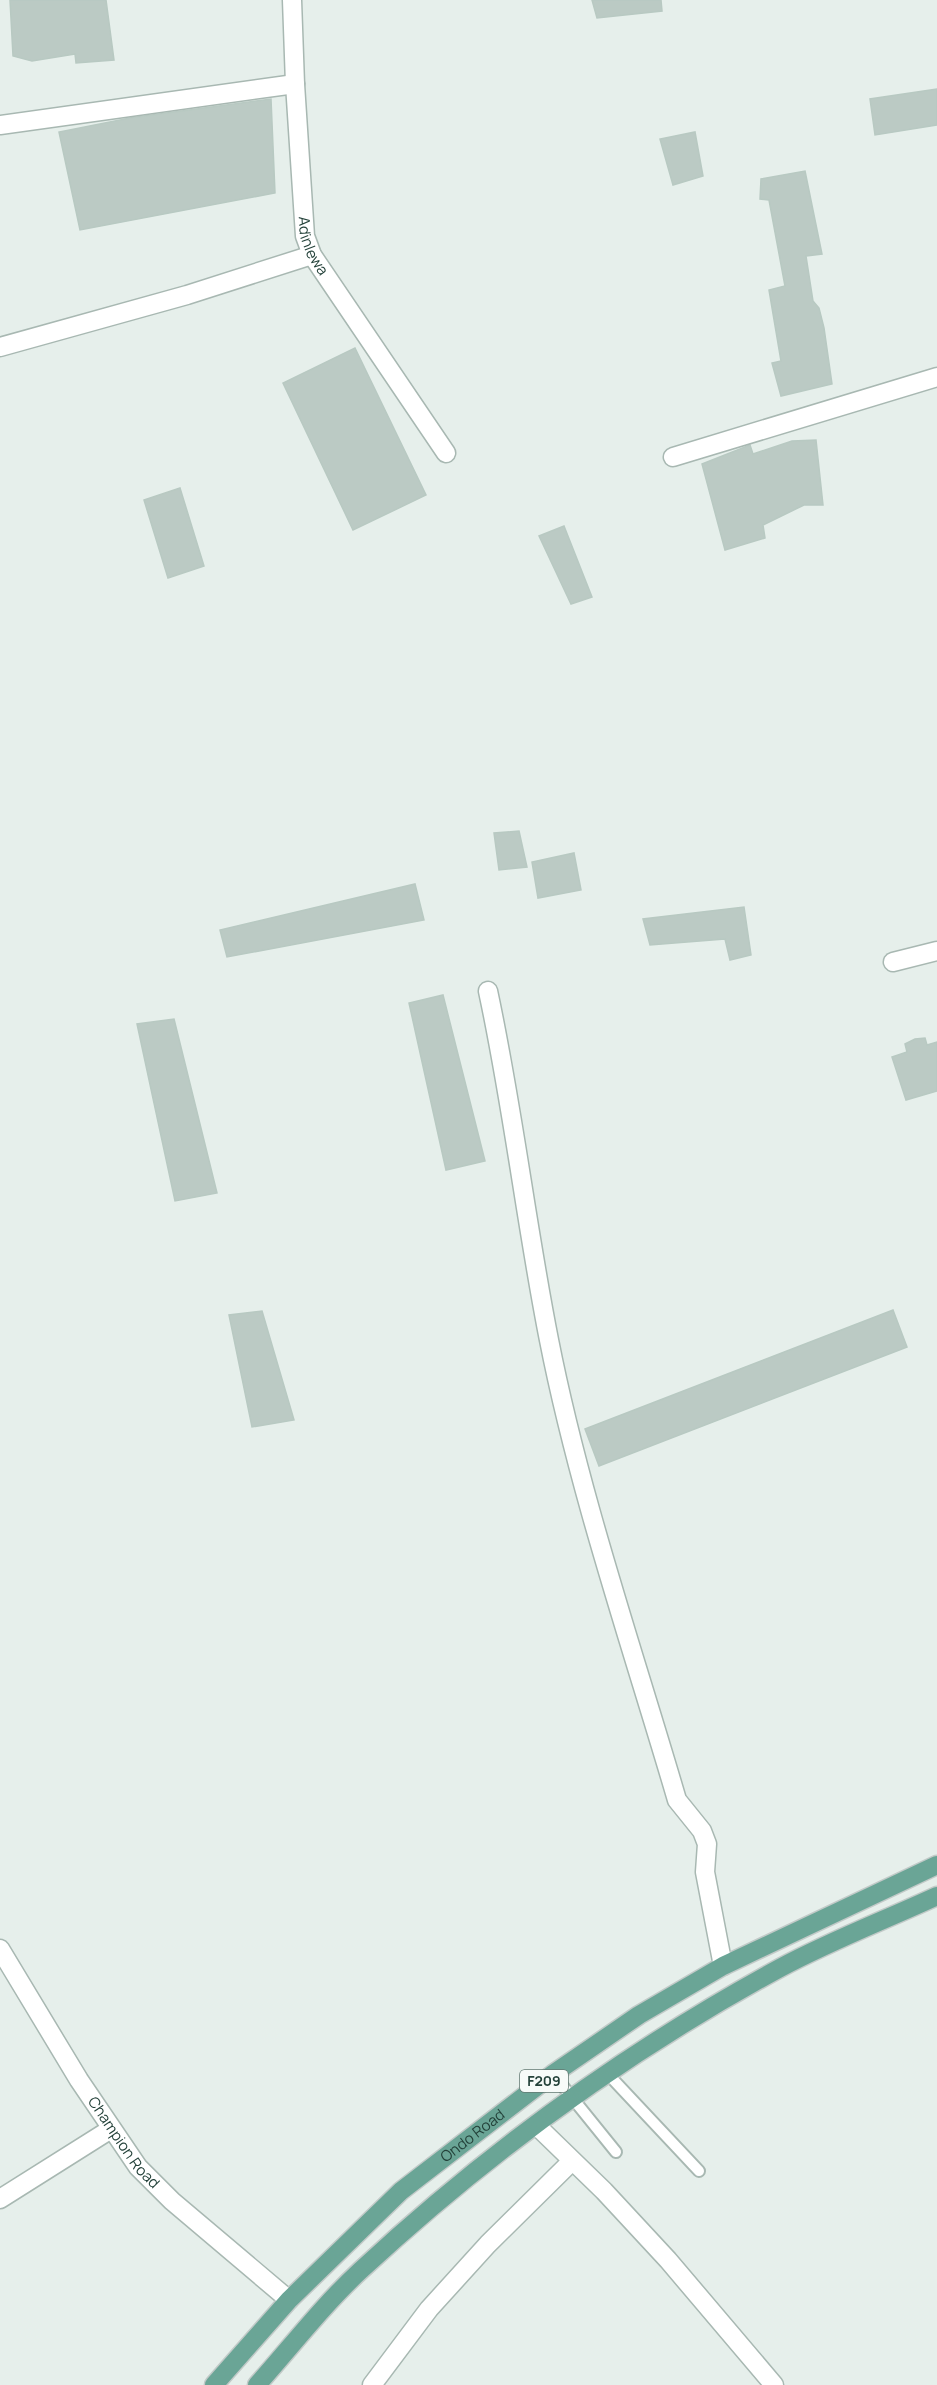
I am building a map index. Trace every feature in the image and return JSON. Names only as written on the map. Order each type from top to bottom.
[{"type":"main road","name":"Ondo Road","points":[[214,2385],[289,2300],[402,2191],[553,2074],[639,2015],[723,1966],[937,1865]]},
{"type":"main road","name":"Ondo Road","points":[[257,2385],[359,2272],[483,2166],[607,2073],[710,2007],[783,1967],[937,1896]]},
{"type":"street","name":"Adinlewa","points":[[292,0],[295,84],[306,236],[312,255],[446,453]]},
{"type":"street","points":[[0,125],[295,84]]},
{"type":"street","points":[[0,347],[187,295],[312,255]]},
{"type":"street","points":[[673,457],[937,377]]},
{"type":"street","points":[[892,962],[937,951]]},
{"type":"street","points":[[488,991],[503,1063],[549,1341],[585,1486],[677,1800],[702,1831],[707,1844],[705,1872],[723,1966]]},
{"type":"street","name":"Champion Road","points":[[0,1949],[111,2129],[138,2167],[172,2200],[289,2300]]},
{"type":"street","points":[[536,2125],[604,2190],[668,2260],[774,2385]]},
{"type":"street","points":[[0,2199],[111,2129]]},
{"type":"street","points":[[372,2385],[429,2308],[488,2244],[572,2161]]},
{"type":"lane","points":[[607,2073],[699,2171]]},
{"type":"lane","points":[[553,2074],[616,2152]]},
{"type":"building","points":[[10,0],[106,0],[114,60],[76,63],[75,54],[32,61],[13,56]]},
{"type":"building","points":[[592,0],[661,0],[662,11],[597,18]]},
{"type":"building","points":[[937,89],[937,125],[875,135],[870,99]]},
{"type":"building","points":[[271,99],[275,193],[80,230],[59,132],[130,118]]},
{"type":"building","points":[[695,132],[703,176],[673,185],[660,139]]},
{"type":"building","points":[[805,171],[822,254],[806,256],[813,301],[819,308],[824,328],[832,384],[781,396],[772,363],[781,361],[769,290],[785,286],[769,200],[760,199],[761,179]]},
{"type":"building","points":[[355,348],[426,495],[353,530],[283,383]]},
{"type":"building","points":[[816,440],[823,505],[804,505],[763,525],[765,538],[725,550],[702,464],[750,445],[753,454],[792,441]]},
{"type":"building","points":[[180,488],[204,566],[168,578],[144,500]]},
{"type":"building","points":[[564,526],[592,597],[571,604],[539,536]]},
{"type":"building","points":[[519,831],[527,867],[499,870],[494,833]]},
{"type":"building","points":[[574,853],[581,890],[538,898],[532,862]]},
{"type":"building","points":[[415,884],[424,920],[227,957],[220,930]]},
{"type":"building","points":[[744,907],[751,955],[730,960],[725,939],[650,945],[643,919]]},
{"type":"building","points":[[443,995],[485,1161],[446,1170],[409,1003]]},
{"type":"building","points":[[174,1019],[217,1193],[175,1201],[137,1024]]},
{"type":"building","points":[[925,1038],[927,1045],[937,1042],[937,1091],[906,1100],[892,1057],[907,1052],[905,1044],[915,1039]]},
{"type":"building","points":[[893,1310],[907,1347],[599,1466],[585,1429]]},
{"type":"building","points":[[262,1311],[294,1420],[252,1427],[229,1315]]}]
